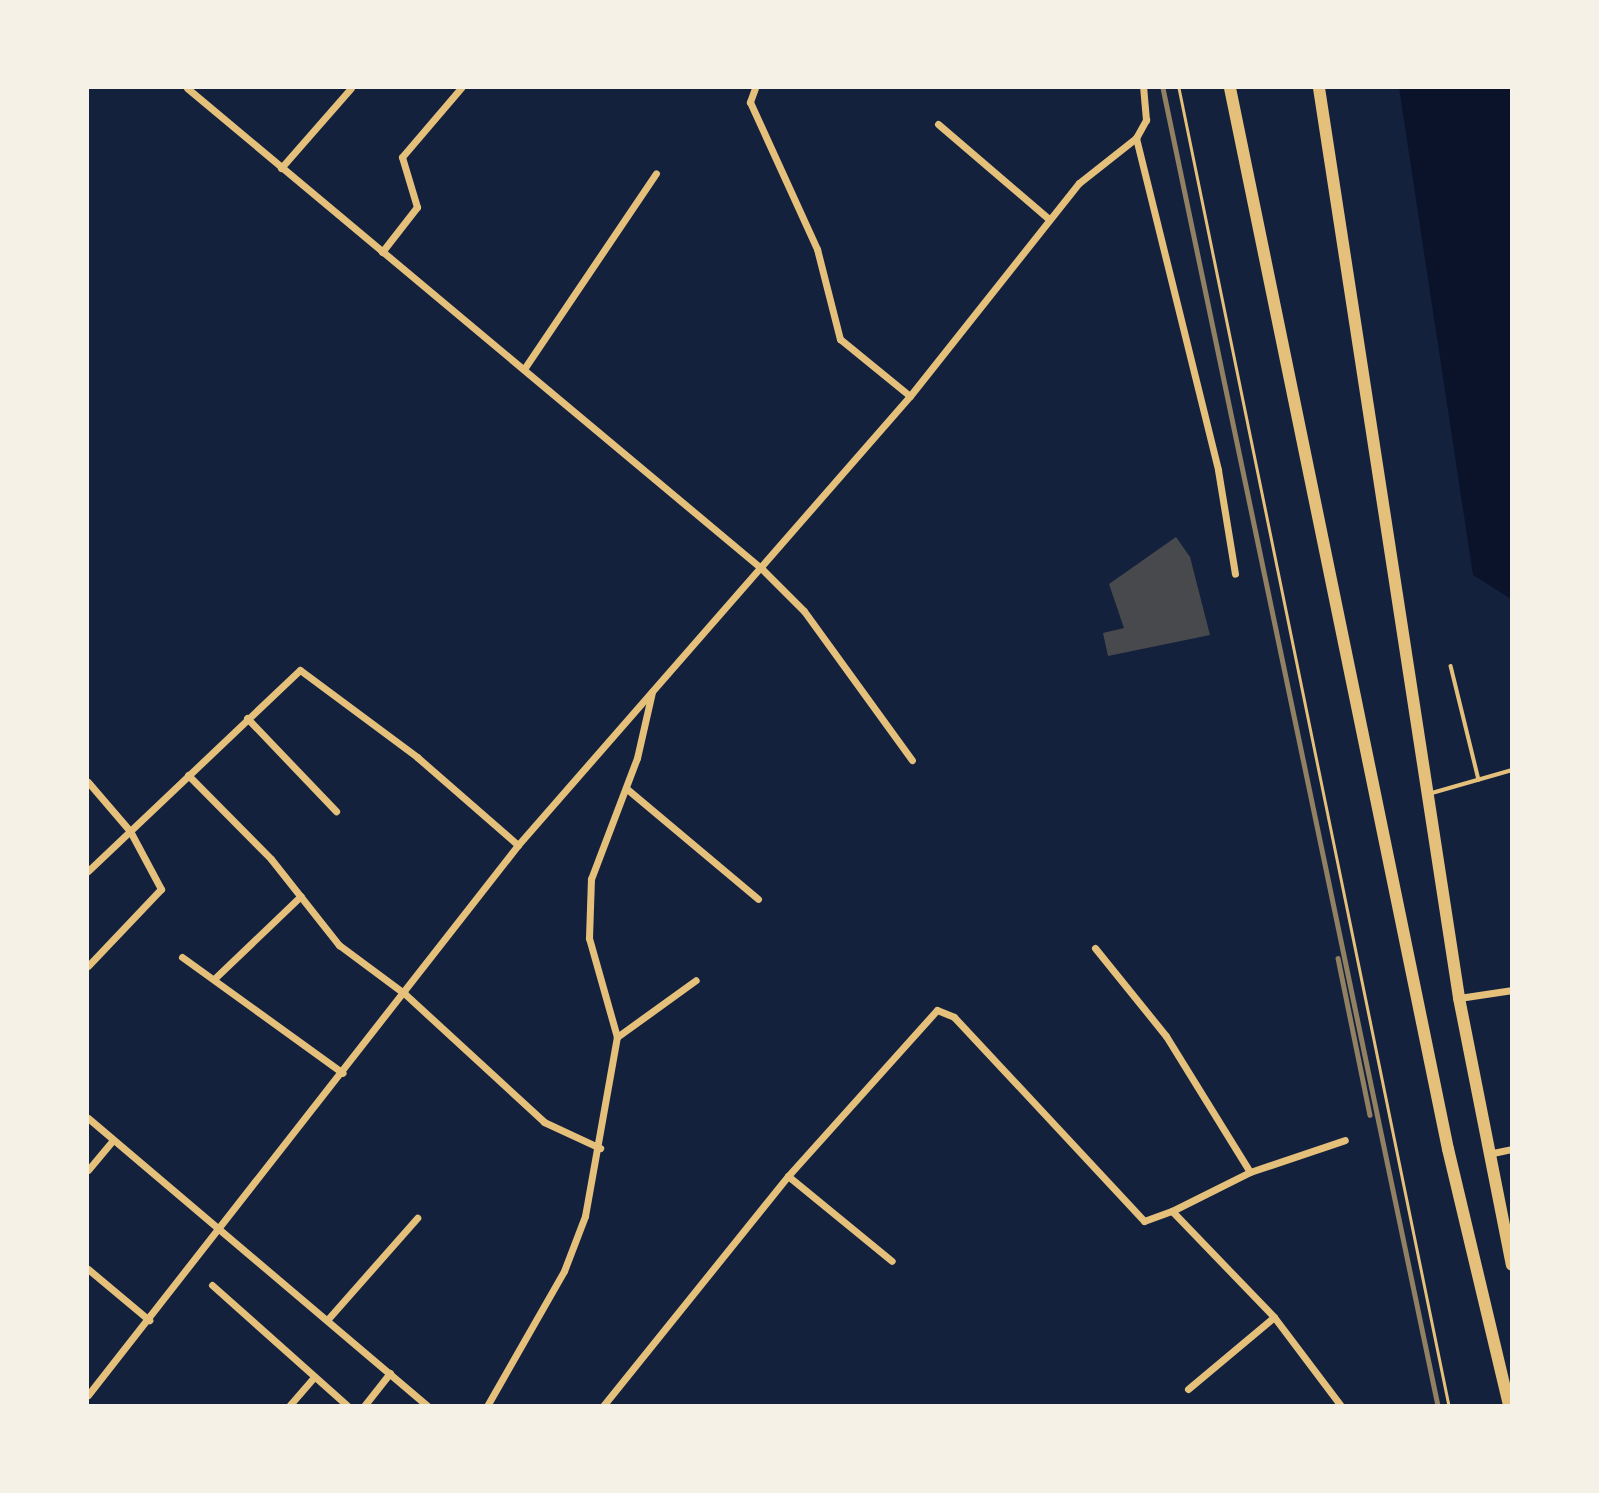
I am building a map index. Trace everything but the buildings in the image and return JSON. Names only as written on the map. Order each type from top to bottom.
[{"type":"highway","points":[[1230,88],[1448,1149],[1509,1405]]},
{"type":"highway","points":[[1319,88],[1430,794],[1459,998],[1487,1154],[1511,1265]]},
{"type":"street","points":[[187,88],[762,569],[804,611],[912,760]]},
{"type":"street","points":[[196,96],[203,88]]},
{"type":"street","points":[[281,168],[351,88]]},
{"type":"street","points":[[382,252],[417,207],[402,157],[461,88]]},
{"type":"street","points":[[755,88],[750,102],[817,249],[840,339],[910,396]]},
{"type":"street","points":[[88,1395],[91,1385],[149,1320],[221,1230],[518,845],[652,690],[762,569],[910,396],[1079,183],[1136,138],[1146,120],[1143,88]]},
{"type":"street","points":[[938,124],[1049,219]]},
{"type":"street","points":[[1136,138],[1218,470],[1235,574]]},
{"type":"street","points":[[524,369],[656,173]]},
{"type":"street","points":[[88,871],[291,674],[307,672],[518,845]]},
{"type":"street","points":[[487,1405],[577,1244],[600,1148],[617,1037],[588,922],[594,863],[627,789],[652,690]]},
{"type":"street","points":[[247,718],[336,811]]},
{"type":"street","points":[[188,775],[301,896],[340,945],[405,994],[544,1122],[600,1148]]},
{"type":"street","points":[[88,782],[130,831],[161,893],[88,964]]},
{"type":"street","points":[[627,789],[758,899]]},
{"type":"street","points":[[214,979],[301,896]]},
{"type":"street","points":[[1095,948],[1166,1036],[1250,1172]]},
{"type":"street","points":[[182,957],[343,1073]]},
{"type":"street","points":[[617,1037],[695,980]]},
{"type":"street","points":[[1459,998],[1511,989]]},
{"type":"street","points":[[603,1405],[788,1176],[937,1010],[954,1017],[1144,1221],[1172,1212],[1250,1172],[1345,1140]]},
{"type":"street","points":[[88,1118],[428,1405]]},
{"type":"street","points":[[88,1170],[113,1140]]},
{"type":"street","points":[[1487,1154],[1511,1149]]},
{"type":"street","points":[[788,1176],[892,1261]]},
{"type":"street","points":[[1172,1212],[1274,1317],[1342,1405]]},
{"type":"street","points":[[327,1319],[417,1218]]},
{"type":"street","points":[[88,1269],[149,1320]]},
{"type":"street","points":[[212,1284],[348,1405]]},
{"type":"street","points":[[1188,1389],[1274,1317]]},
{"type":"street","points":[[364,1405],[390,1373]]},
{"type":"street","points":[[289,1405],[314,1377]]},
{"type":"lane","points":[[1451,666],[1479,780]]},
{"type":"lane","points":[[1430,794],[1511,770]]},
{"type":"path","points":[[1179,88],[1449,1405]]},
{"type":"water","points":[[1399,88],[1511,88],[1511,599],[1473,575]]},
{"type":"railway","points":[[1163,88],[1438,1406]]},
{"type":"railway","points":[[1338,958],[1370,1115]]}]
